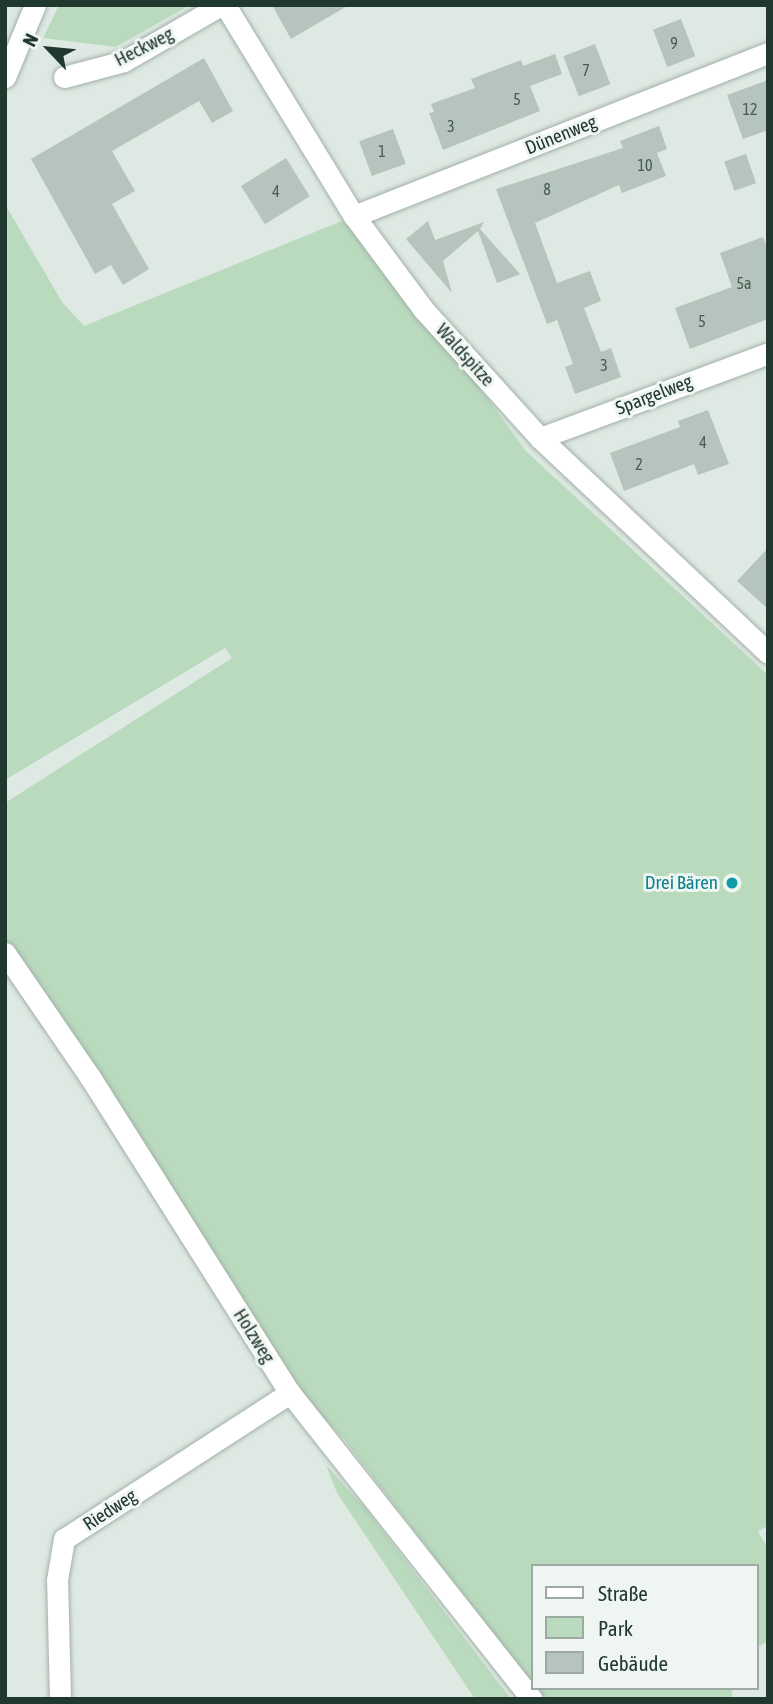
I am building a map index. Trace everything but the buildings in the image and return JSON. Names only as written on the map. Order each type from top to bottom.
[{"type":"street","points":[[5,78],[34,5]]},
{"type":"street","name":"Heckweg","points":[[64,77],[124,61],[223,5]]},
{"type":"street","name":"Waldspitze","points":[[223,5],[354,216],[423,309],[540,438],[768,653]]},
{"type":"street","name":"Dünenweg","points":[[354,216],[768,53]]},
{"type":"street","name":"Spargelweg","points":[[540,438],[768,352]]},
{"type":"street","name":"Holzweg","points":[[5,953],[90,1077],[290,1393],[532,1699]]},
{"type":"street","name":"Riedweg","points":[[60,1699],[57,1580],[64,1539],[290,1393]]},
{"type":"green space","points":[[59,5],[190,5],[116,47],[43,38]]},
{"type":"green space","points":[[5,204],[62,302],[84,326],[354,216],[526,451],[768,675],[768,1525],[758,1532],[768,1548],[768,1641],[759,1647],[759,1564],[532,1564],[532,1684],[343,1438],[294,1387],[5,942],[5,803],[232,658],[225,648],[5,780]]},
{"type":"green space","points":[[326,1465],[366,1509],[511,1699],[475,1699],[337,1493]]},
{"type":"green space","points":[[536,1690],[732,1690],[732,1699],[536,1699]]},
{"type":"place","name":"Drei Bären","points":[[732,883]]}]
